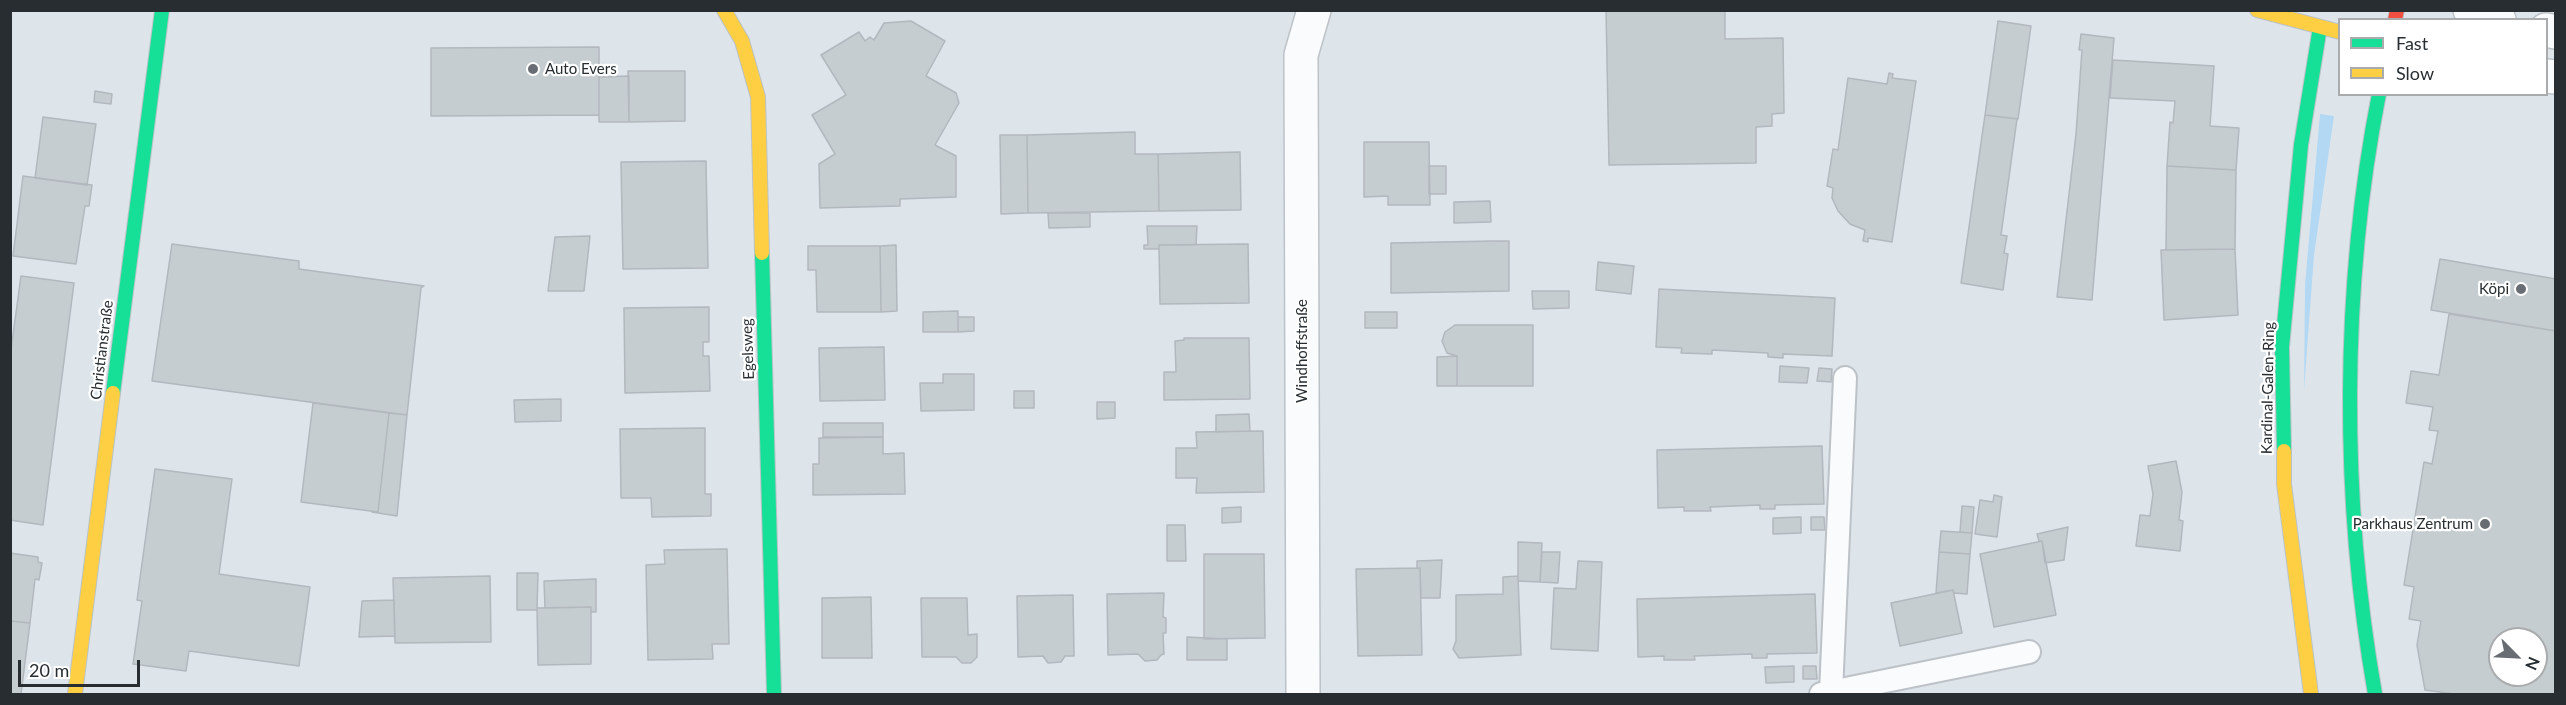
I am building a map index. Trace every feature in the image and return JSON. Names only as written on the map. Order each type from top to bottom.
[{"type":"main road","name":"Christianstraße","points":[[75,694],[162,10]]},
{"type":"main road","name":"Egelsweg","points":[[724,10],[742,41],[758,97],[774,694]]},
{"type":"main road","points":[[2258,10],[2338,32]]},
{"type":"main road","name":"Kardinal-Galen-Ring","points":[[2311,694],[2284,484],[2282,347],[2301,144],[2324,10]]},
{"type":"main road","points":[[2375,694],[2363,631],[2356,567],[2351,427],[2353,294],[2368,142],[2379,96]]},
{"type":"street","name":"Windhoffstraße","points":[[1303,694],[1301,55],[1314,10]]},
{"type":"street","points":[[2470,10],[2493,18]]},
{"type":"lane","points":[[1845,378],[1826,693],[2029,652]]},
{"type":"shaded area","points":[[2320,114],[2334,116],[2314,255],[2304,390],[2305,285]]},
{"type":"building","points":[[1606,10],[1725,10],[1725,39],[1783,38],[1784,113],[1772,114],[1772,126],[1756,127],[1756,163],[1609,165]]},
{"type":"building","points":[[911,21],[945,41],[926,76],[956,93],[959,103],[935,145],[956,156],[956,197],[900,199],[900,206],[820,208],[819,164],[835,154],[812,115],[846,95],[821,55],[859,32],[865,41],[870,37],[874,40],[884,23]]},
{"type":"building","points":[[1998,21],[2031,26],[2018,119],[1985,115]]},
{"type":"building","points":[[2081,34],[2114,38],[2092,300],[2057,297],[2076,134]]},
{"type":"building","points":[[599,47],[599,115],[431,116],[431,48]]},
{"type":"building","points":[[2113,60],[2214,66],[2210,126],[2239,128],[2236,170],[2167,166],[2170,122],[2173,123],[2175,101],[2110,98]]},
{"type":"building","points":[[628,71],[685,71],[685,121],[629,122]]},
{"type":"building","points":[[1889,73],[1893,74],[1892,78],[1916,81],[1892,242],[1868,238],[1868,242],[1863,241],[1865,230],[1850,224],[1838,211],[1832,198],[1833,188],[1827,186],[1833,149],[1838,150],[1848,78],[1887,84]]},
{"type":"building","points":[[629,76],[629,122],[599,122],[599,77]]},
{"type":"building","points":[[95,91],[112,94],[111,104],[94,102]]},
{"type":"building","points":[[1985,115],[2017,119],[2001,235],[2007,236],[2004,253],[2008,254],[2003,290],[1961,283]]},
{"type":"building","points":[[43,117],[96,124],[87,185],[35,178]]},
{"type":"building","points":[[1135,132],[1135,154],[1158,154],[1159,211],[1028,213],[1027,135]]},
{"type":"building","points":[[1000,135],[1027,135],[1028,213],[1001,214]]},
{"type":"building","points":[[1364,142],[1429,142],[1430,205],[1388,205],[1388,196],[1364,197]]},
{"type":"building","points":[[1240,152],[1241,210],[1159,211],[1158,154]]},
{"type":"building","points":[[706,161],[708,268],[623,269],[621,162]]},
{"type":"building","points":[[1429,166],[1446,166],[1446,194],[1429,194]]},
{"type":"building","points":[[2167,166],[2236,170],[2235,249],[2166,250]]},
{"type":"building","points":[[23,176],[92,185],[89,206],[85,206],[76,264],[13,256]]},
{"type":"building","points":[[1490,201],[1491,222],[1454,223],[1454,202]]},
{"type":"building","points":[[1048,213],[1090,213],[1090,227],[1049,228]]},
{"type":"building","points":[[1147,226],[1197,226],[1196,245],[1159,245],[1159,249],[1144,249],[1144,245],[1148,245]]},
{"type":"building","points":[[590,236],[584,291],[548,291],[555,237]]},
{"type":"building","points":[[1509,241],[1509,291],[1391,293],[1391,243]]},
{"type":"building","points":[[172,244],[299,261],[299,269],[424,286],[421,288],[407,415],[152,381]]},
{"type":"building","points":[[1248,244],[1249,303],[1160,304],[1159,245]]},
{"type":"building","points":[[896,245],[897,311],[881,312],[880,246]]},
{"type":"building","points":[[808,246],[880,246],[881,312],[817,312],[816,270],[808,270]]},
{"type":"building","points":[[2235,249],[2238,315],[2164,320],[2161,250]]},
{"type":"building","points":[[2440,259],[2556,279],[2556,331],[2431,310]]},
{"type":"building","points":[[1598,262],[1634,266],[1631,294],[1596,290]]},
{"type":"building","points":[[21,276],[74,283],[43,525],[10,520],[10,357]]},
{"type":"building","points":[[1659,289],[1835,298],[1832,356],[1783,354],[1783,358],[1768,357],[1768,353],[1712,350],[1712,354],[1681,353],[1682,348],[1656,347]]},
{"type":"building","points":[[1532,291],[1569,291],[1569,308],[1533,309]]},
{"type":"building","points":[[709,307],[709,342],[703,342],[703,356],[709,356],[710,391],[625,393],[624,308]]},
{"type":"building","points":[[958,311],[958,332],[923,332],[923,312]]},
{"type":"building","points":[[1365,312],[1397,312],[1397,328],[1365,328]]},
{"type":"building","name":"Parkhaus Zentrum","points":[[2449,314],[2556,331],[2556,694],[2454,694],[2425,690],[2417,645],[2421,621],[2409,619],[2414,587],[2404,585],[2424,462],[2432,464],[2438,431],[2429,430],[2433,407],[2406,403],[2411,371],[2439,375]]},
{"type":"building","points":[[958,317],[974,317],[974,331],[958,332]]},
{"type":"building","points":[[1455,325],[1533,325],[1533,386],[1457,386],[1457,356],[1447,353],[1442,341],[1445,332]]},
{"type":"building","points":[[1184,338],[1249,338],[1250,399],[1164,400],[1164,372],[1176,372],[1175,341],[1184,340]]},
{"type":"building","points":[[884,347],[885,400],[820,401],[819,348]]},
{"type":"building","points":[[1457,356],[1457,386],[1437,386],[1437,357]]},
{"type":"building","points":[[1780,366],[1809,368],[1807,383],[1779,382]]},
{"type":"building","points":[[1819,368],[1832,369],[1831,382],[1817,381]]},
{"type":"building","points":[[943,374],[974,374],[974,410],[921,411],[920,383],[943,383]]},
{"type":"building","points":[[1014,391],[1034,391],[1034,408],[1014,408]]},
{"type":"building","points":[[561,399],[561,421],[515,422],[514,400]]},
{"type":"building","points":[[1097,402],[1115,402],[1115,418],[1097,419]]},
{"type":"building","points":[[313,403],[389,413],[378,512],[301,502]]},
{"type":"building","points":[[389,413],[407,415],[397,516],[372,512],[378,512]]},
{"type":"building","points":[[1249,414],[1250,431],[1216,432],[1216,415]]},
{"type":"building","points":[[823,423],[883,423],[883,437],[823,437]]},
{"type":"building","points":[[705,428],[705,494],[711,494],[711,516],[652,517],[651,498],[621,498],[620,429]]},
{"type":"building","points":[[1263,431],[1264,492],[1196,493],[1197,478],[1176,478],[1176,448],[1197,448],[1196,432]]},
{"type":"building","points":[[883,437],[883,454],[904,453],[905,494],[813,495],[813,464],[819,464],[819,438]]},
{"type":"building","points":[[1822,446],[1824,504],[1775,505],[1775,509],[1760,509],[1760,505],[1710,507],[1711,511],[1684,511],[1684,507],[1658,508],[1657,450]]},
{"type":"building","points":[[2176,461],[2182,492],[2179,520],[2183,521],[2180,551],[2136,546],[2140,515],[2150,516],[2153,494],[2148,466]]},
{"type":"building","points":[[155,469],[232,479],[219,574],[310,587],[299,666],[189,651],[186,671],[133,664],[142,601],[137,600]]},
{"type":"building","points":[[1994,495],[2002,497],[1997,537],[1975,534],[1980,500],[1993,502]]},
{"type":"building","points":[[1962,506],[1974,507],[1972,533],[1960,532]]},
{"type":"building","points":[[1241,507],[1241,522],[1222,523],[1222,508]]},
{"type":"building","points":[[1801,517],[1801,533],[1773,534],[1773,518]]},
{"type":"building","points":[[1811,517],[1824,517],[1825,530],[1811,530]]},
{"type":"building","points":[[1167,525],[1185,525],[1186,561],[1167,561]]},
{"type":"building","points":[[2068,527],[2064,560],[2045,563],[2042,541],[2039,541],[2037,534]]},
{"type":"building","points":[[1941,531],[1972,533],[1970,554],[1939,552]]},
{"type":"building","points":[[2042,541],[2056,615],[1994,627],[1980,554]]},
{"type":"building","points":[[1518,542],[1542,543],[1540,582],[1518,581]]},
{"type":"building","points":[[727,549],[729,644],[712,644],[713,659],[648,660],[646,565],[665,564],[664,550]]},
{"type":"building","points":[[1542,552],[1560,552],[1558,583],[1540,582]]},
{"type":"building","points":[[1939,552],[1970,554],[1967,594],[1954,593],[1953,590],[1936,593]]},
{"type":"building","points":[[10,553],[38,557],[38,562],[42,563],[39,580],[35,579],[30,623],[10,621]]},
{"type":"building","points":[[1204,554],[1264,554],[1265,638],[1204,639]]},
{"type":"building","points":[[1442,560],[1440,598],[1421,598],[1420,568],[1417,568],[1417,561]]},
{"type":"building","points":[[1578,561],[1602,562],[1598,651],[1551,649],[1554,588],[1576,589]]},
{"type":"building","points":[[1420,568],[1422,655],[1358,656],[1356,569]]},
{"type":"building","points":[[517,573],[538,573],[537,610],[517,610]]},
{"type":"building","points":[[490,576],[491,642],[395,643],[393,578]]},
{"type":"building","points":[[1518,576],[1521,655],[1459,658],[1453,649],[1456,641],[1456,595],[1503,594],[1503,577]]},
{"type":"building","points":[[596,579],[596,612],[591,612],[591,607],[545,608],[544,581]]},
{"type":"building","points":[[1953,590],[1962,633],[1900,646],[1891,603]]},
{"type":"building","points":[[1164,593],[1163,617],[1166,618],[1166,633],[1163,633],[1164,654],[1157,660],[1145,661],[1138,654],[1108,655],[1107,594]]},
{"type":"building","points":[[1815,594],[1817,653],[1767,654],[1767,658],[1752,658],[1752,654],[1694,656],[1695,660],[1664,660],[1664,656],[1638,657],[1637,599]]},
{"type":"building","points":[[1073,595],[1074,656],[1065,656],[1061,662],[1048,663],[1043,656],[1018,657],[1017,596]]},
{"type":"building","points":[[871,597],[872,658],[822,658],[822,598]]},
{"type":"building","points":[[921,598],[967,598],[968,635],[977,634],[977,657],[971,663],[962,663],[956,657],[922,657]]},
{"type":"building","points":[[394,600],[395,636],[359,637],[362,601]]},
{"type":"building","points":[[591,607],[591,664],[538,665],[537,608]]},
{"type":"building","points":[[10,621],[30,623],[21,694],[10,694]]},
{"type":"building","points":[[1187,637],[1227,639],[1227,660],[1187,660]]},
{"type":"building","points":[[1794,666],[1794,682],[1766,683],[1765,667]]},
{"type":"building","points":[[1803,666],[1816,666],[1817,679],[1803,679]]},
{"type":"traffic: fast","points":[[113,393],[162,10]]},
{"type":"traffic: fast","points":[[2284,451],[2282,347],[2301,145],[2320,27]]},
{"type":"traffic: fast","points":[[2375,694],[2356,546],[2351,470],[2350,394],[2352,317],[2358,242],[2379,96]]},
{"type":"traffic: fast","points":[[762,253],[774,694]]},
{"type":"traffic: slow","points":[[724,10],[742,41],[758,97],[762,253]]},
{"type":"traffic: slow","points":[[2257,10],[2338,31]]},
{"type":"traffic: slow","points":[[75,694],[113,393]]},
{"type":"traffic: slow","points":[[2284,451],[2284,484],[2311,694]]},
{"type":"traffic: jam","points":[[2395,18],[2397,10]]},
{"type":"place","name":"Auto Evers","points":[[533,69]]},
{"type":"place","name":"Köpi","points":[[2521,289]]},
{"type":"place","name":"Parkhaus Zentrum","points":[[2485,524]]}]
